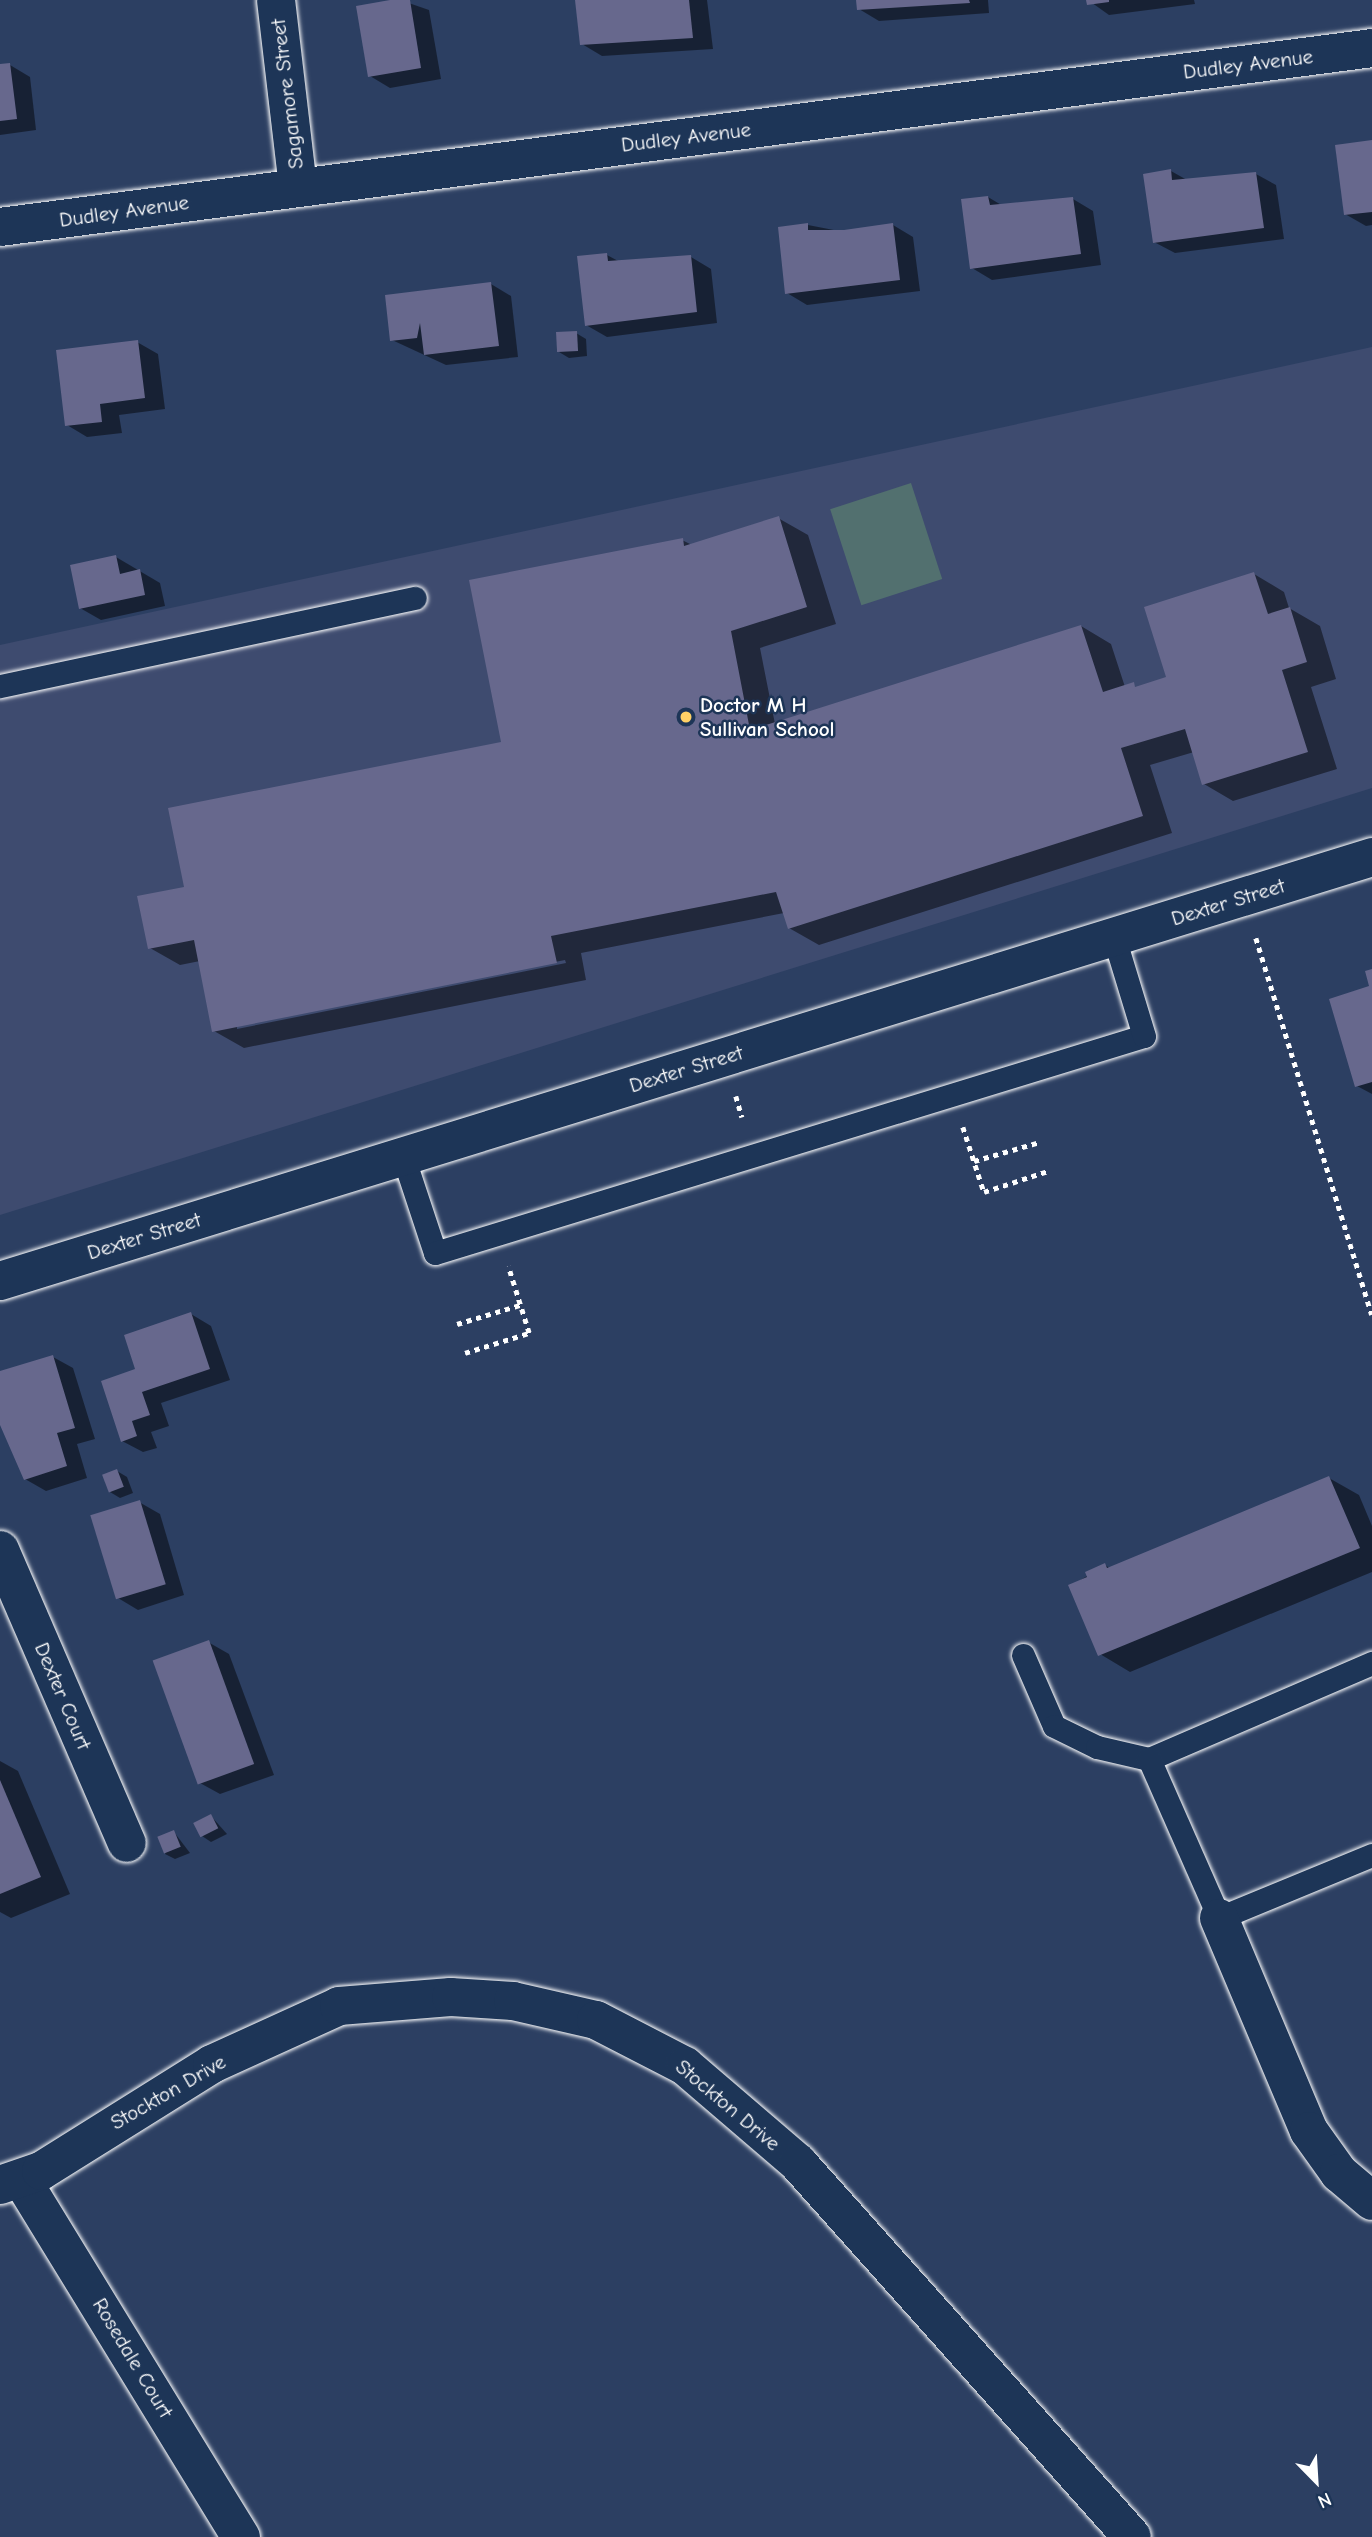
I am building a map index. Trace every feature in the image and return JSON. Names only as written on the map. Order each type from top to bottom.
[{"type":"street","name":"Sagamore Street","points":[[276,0],[298,188]]},
{"type":"street","name":"Dudley Avenue","points":[[0,227],[1372,48]]},
{"type":"street","name":"Dexter Street","points":[[0,1281],[1372,857]]},
{"type":"street","name":"Dexter Court","points":[[0,1550],[127,1843]]},
{"type":"street","points":[[1219,1919],[1309,2131],[1339,2172],[1372,2201]]},
{"type":"street","name":"Stockton Drive","points":[[11,2183],[212,2064],[340,2006],[451,1997],[513,2001],[596,2020],[685,2066],[798,2163],[1132,2537]]},
{"type":"street","name":"Rosedale Court","points":[[11,2183],[241,2537]]},
{"type":"lane","points":[[0,686],[415,598]]},
{"type":"lane","points":[[403,1156],[435,1253],[1144,1036],[1114,937]]},
{"type":"lane","points":[[1023,1655],[1054,1726],[1097,1747],[1149,1759],[1372,1663]]},
{"type":"lane","points":[[1149,1759],[1219,1919],[1372,1855]]},
{"type":"path","points":[[1251,924],[1372,1315]]},
{"type":"path","points":[[974,1161],[1040,1142]]},
{"type":"path","points":[[984,1192],[1048,1171]]},
{"type":"path","points":[[457,1324],[520,1305]]},
{"type":"path","points":[[465,1353],[529,1333]]},
{"type":"shaded area","name":"Doctor M H Sullivan School","points":[[1372,347],[1372,788],[0,1215],[0,645]]},
{"type":"green space","points":[[911,483],[942,579],[861,605],[830,509]]},
{"type":"building","points":[[390,0],[410,0],[421,68],[368,77],[356,6]]},
{"type":"building","points":[[575,0],[689,0],[693,38],[580,45]]},
{"type":"building","points":[[856,0],[969,0],[970,3],[857,10]]},
{"type":"building","points":[[1086,0],[1109,0],[1109,2],[1087,5]]},
{"type":"building","points":[[10,63],[17,119],[0,121],[0,64]]},
{"type":"building","points":[[1372,140],[1372,212],[1344,215],[1335,145]]},
{"type":"building","points":[[1171,169],[1172,180],[1256,172],[1264,228],[1153,243],[1143,174]]},
{"type":"building","points":[[988,196],[990,205],[1073,197],[1081,254],[970,269],[961,199]]},
{"type":"building","points":[[808,223],[808,230],[844,230],[893,223],[900,280],[785,294],[778,227]]},
{"type":"building","points":[[607,253],[608,261],[691,255],[697,312],[585,326],[577,256]]},
{"type":"building","points":[[491,282],[499,346],[424,355],[420,323],[417,338],[390,341],[385,295]]},
{"type":"building","points":[[577,331],[578,351],[557,352],[556,332]]},
{"type":"building","points":[[138,340],[145,398],[100,404],[102,422],[65,426],[56,350]]},
{"type":"building","points":[[779,516],[807,607],[731,631],[750,730],[1081,625],[1103,692],[1134,682],[1135,687],[1166,677],[1144,607],[1254,572],[1268,614],[1290,607],[1307,662],[1282,670],[1308,752],[1202,785],[1185,729],[1121,748],[1143,816],[788,929],[776,892],[551,936],[557,963],[212,1032],[194,940],[148,949],[137,896],[184,887],[168,808],[501,742],[469,580],[683,538],[684,546]]},
{"type":"building","points":[[116,555],[120,574],[140,569],[145,595],[79,609],[70,565]]},
{"type":"building","points":[[1372,969],[1372,1082],[1355,1087],[1329,999],[1369,986],[1365,971]]},
{"type":"building","points":[[191,1312],[210,1369],[142,1392],[150,1415],[132,1421],[137,1436],[121,1442],[101,1381],[135,1369],[124,1335]]},
{"type":"building","points":[[53,1355],[75,1428],[57,1433],[67,1466],[24,1480],[0,1425],[0,1371]]},
{"type":"building","points":[[117,1469],[124,1487],[109,1492],[102,1475]]},
{"type":"building","points":[[1329,1476],[1360,1548],[1098,1656],[1068,1585],[1087,1577],[1085,1572],[1105,1563],[1107,1568]]},
{"type":"building","points":[[140,1500],[166,1584],[116,1599],[90,1515]]},
{"type":"building","points":[[209,1640],[254,1764],[198,1785],[153,1661]]},
{"type":"building","points":[[0,1780],[41,1877],[0,1894]]},
{"type":"building","points":[[211,1814],[218,1828],[200,1837],[193,1823]]},
{"type":"building","points":[[174,1830],[181,1847],[164,1853],[157,1837]]},
{"type":"place","name":"Doctor M H Sullivan School","points":[[686,717]]}]
